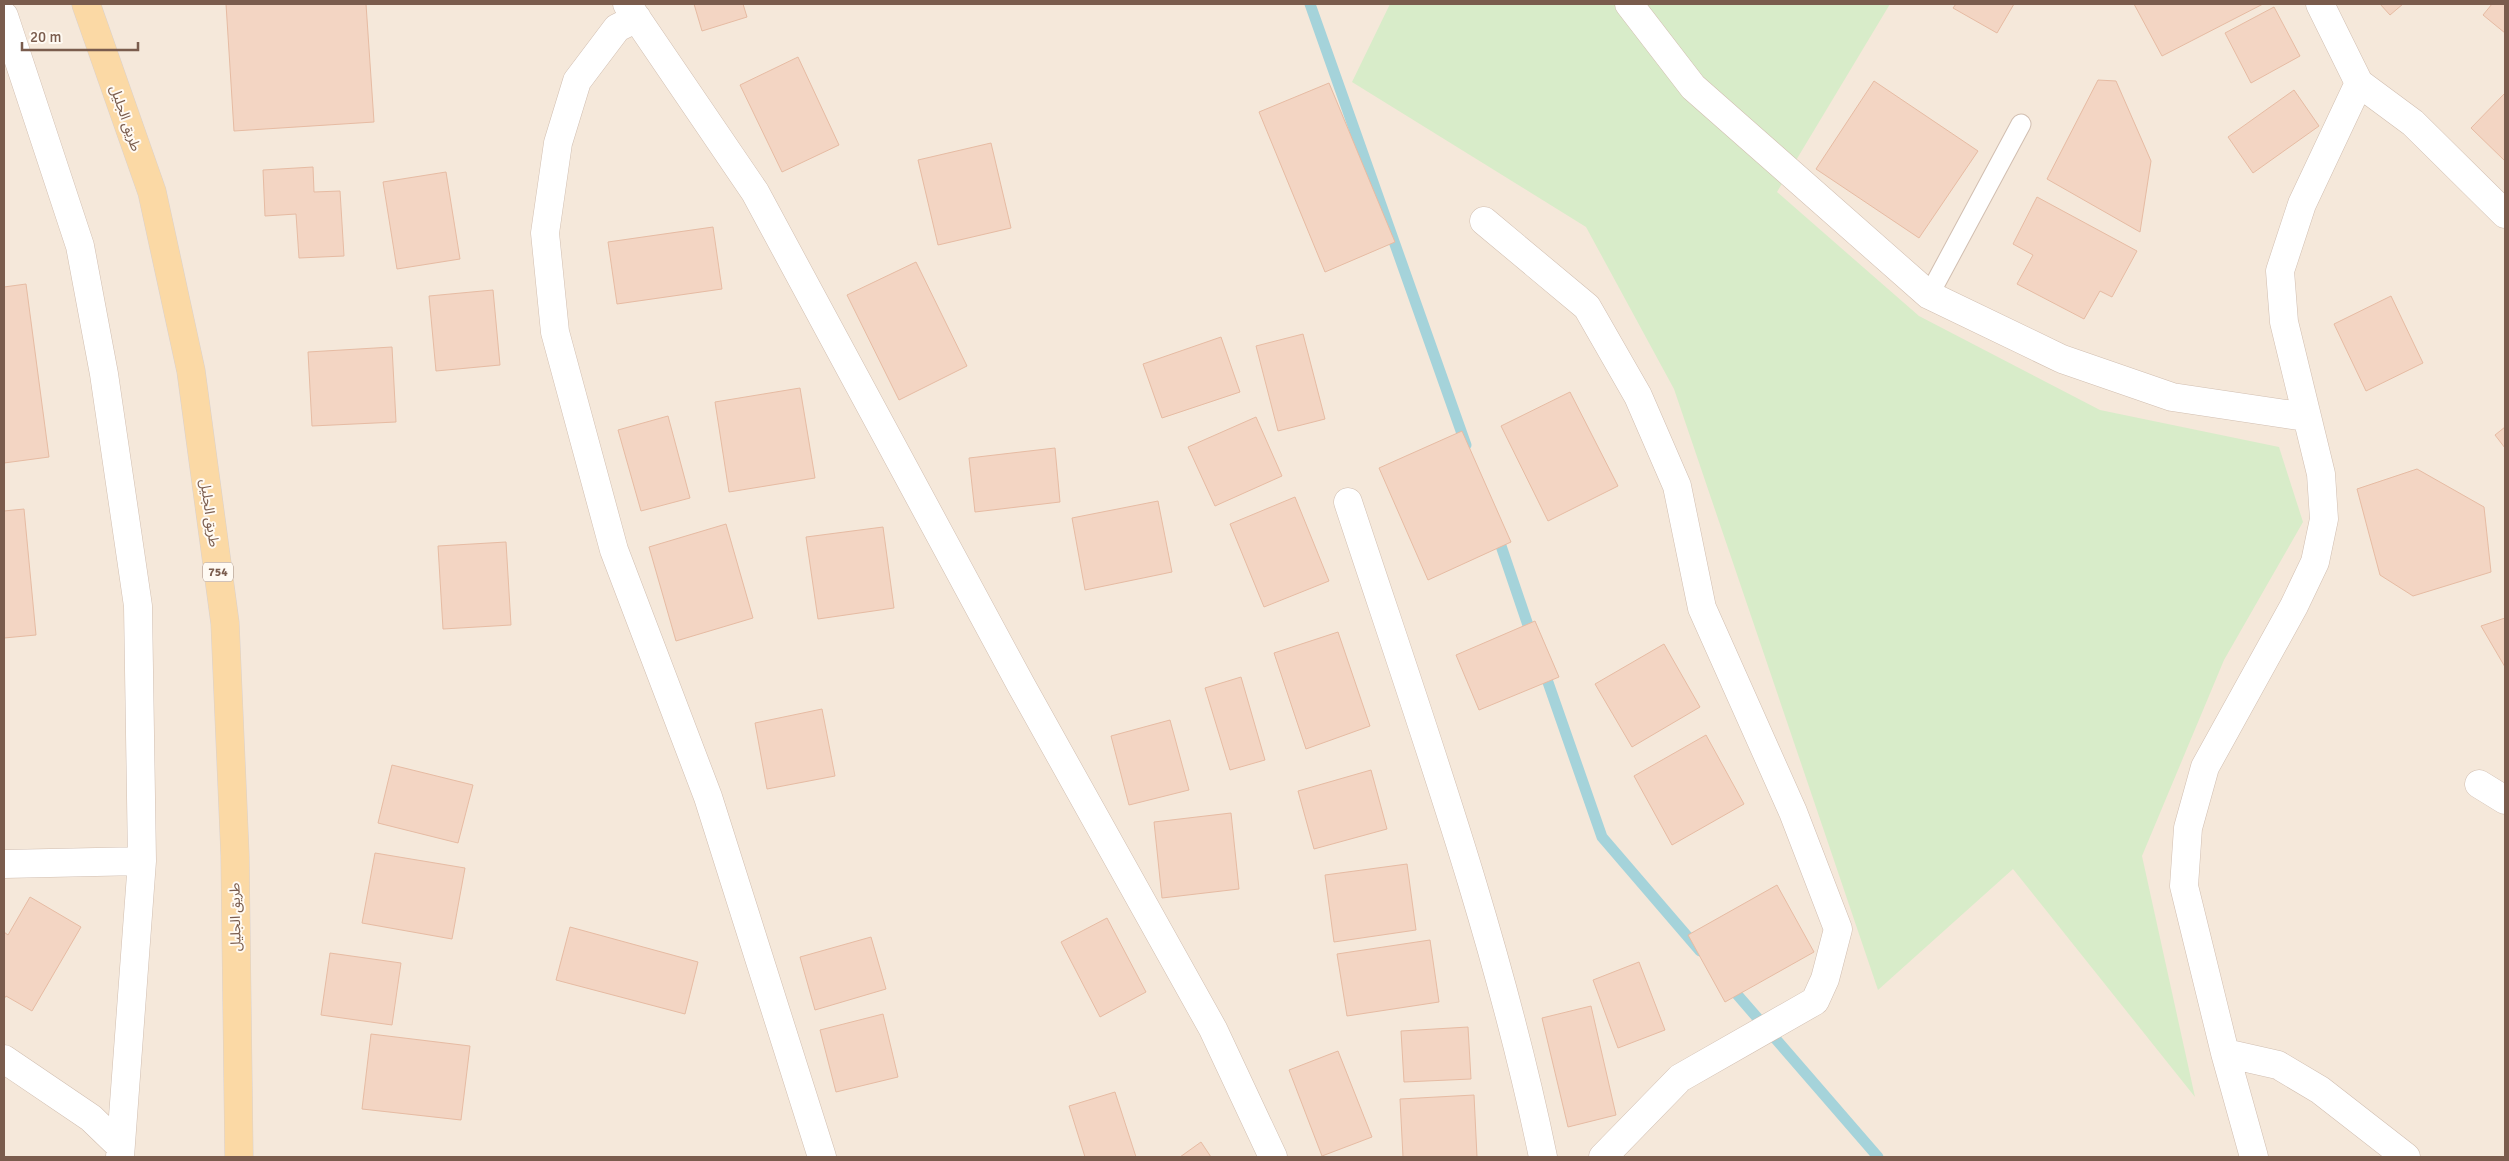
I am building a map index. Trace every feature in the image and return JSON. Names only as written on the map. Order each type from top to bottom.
[{"type":"main road","name":"طريق الجليل","points":[[86,4],[154,202],[191,370],[225,623],[235,855],[239,1157]]},
{"type":"street","points":[[1629,4],[1693,87],[1929,295],[2062,359],[2172,397],[2306,417]]},
{"type":"street","points":[[2320,4],[2359,83],[2413,123],[2505,214]]},
{"type":"street","points":[[822,1157],[708,796],[614,550],[555,332],[545,232],[558,143],[577,81],[632,11],[754,192],[1021,685],[1213,1029],[1273,1157]]},
{"type":"street","points":[[4,16],[80,246],[104,374],[138,606],[142,861],[120,1151]]},
{"type":"street","points":[[2254,1157],[2225,1053],[2184,886],[2188,828],[2205,767],[2294,606],[2315,562],[2324,520],[2321,474],[2284,322],[2280,271],[2302,204],[2359,83]]},
{"type":"street","points":[[1484,221],[1587,307],[1638,396],[1677,486],[1702,608],[1793,812],[1838,929],[1825,979],[1815,1001],[1680,1078],[1603,1157]]},
{"type":"street","points":[[1348,502],[1474,886],[1535,1118],[1543,1157]]},
{"type":"street","points":[[2479,784],[2505,800]]},
{"type":"street","points":[[4,864],[142,861]]},
{"type":"street","points":[[2225,1053],[2278,1065],[2320,1090],[2406,1157]]},
{"type":"street","points":[[4,1058],[91,1118],[120,1151]]},
{"type":"lane","points":[[1929,295],[2021,124]]},
{"type":"shaded area","points":[[4,4],[2505,4],[2505,1157],[4,1157]]},
{"type":"green space","points":[[1390,4],[1890,4],[1777,192],[1919,316],[2100,410],[2279,447],[2303,522],[2224,660],[2142,856],[2195,1097],[2013,869],[1878,990],[1674,389],[1586,227],[1352,82]]},
{"type":"building","points":[[226,4],[366,4],[374,122],[234,131]]},
{"type":"building","points":[[694,4],[743,4],[747,17],[702,31]]},
{"type":"building","points":[[1956,4],[2014,4],[1997,33],[1953,8]]},
{"type":"building","points":[[2134,4],[2263,4],[2162,56]]},
{"type":"building","points":[[2380,4],[2403,4],[2390,15]]},
{"type":"building","points":[[2492,4],[2505,4],[2505,33],[2483,15]]},
{"type":"building","points":[[2274,7],[2300,56],[2251,83],[2225,33]]},
{"type":"building","points":[[798,57],[839,145],[782,172],[740,85]]},
{"type":"building","points":[[2098,80],[2116,81],[2151,161],[2140,232],[2047,179]]},
{"type":"building","points":[[1874,81],[1978,151],[1919,238],[1816,169]]},
{"type":"building","points":[[1329,83],[1395,242],[1325,272],[1259,112]]},
{"type":"building","points":[[2294,90],[2319,126],[2253,173],[2228,137]]},
{"type":"building","points":[[2505,93],[2505,161],[2471,128]]},
{"type":"building","points":[[991,143],[1011,228],[938,245],[918,160]]},
{"type":"building","points":[[313,167],[314,192],[340,191],[344,256],[299,258],[296,214],[265,216],[263,170]]},
{"type":"building","points":[[446,172],[460,259],[397,269],[383,182]]},
{"type":"building","points":[[2037,197],[2137,251],[2112,297],[2100,291],[2084,319],[2017,284],[2033,255],[2013,244]]},
{"type":"building","points":[[713,227],[722,289],[617,304],[608,242]]},
{"type":"building","points":[[916,262],[967,366],[899,400],[847,295]]},
{"type":"building","points":[[26,284],[49,457],[4,463],[4,287]]},
{"type":"building","points":[[493,290],[500,365],[436,371],[429,296]]},
{"type":"building","points":[[2391,296],[2423,363],[2366,391],[2334,324]]},
{"type":"building","points":[[1303,334],[1325,419],[1278,431],[1256,346]]},
{"type":"building","points":[[1221,337],[1240,392],[1162,418],[1143,364]]},
{"type":"building","points":[[392,347],[396,422],[312,426],[308,352]]},
{"type":"building","points":[[800,388],[815,478],[729,492],[715,402]]},
{"type":"building","points":[[1570,392],[1618,486],[1548,521],[1501,426]]},
{"type":"building","points":[[668,416],[690,498],[641,511],[618,430]]},
{"type":"building","points":[[1256,417],[1282,476],[1215,506],[1188,447]]},
{"type":"building","points":[[2505,427],[2505,448],[2495,435]]},
{"type":"building","points":[[1462,431],[1511,542],[1428,580],[1379,468]]},
{"type":"building","points":[[1055,448],[1060,502],[975,512],[969,458]]},
{"type":"building","points":[[2417,469],[2484,507],[2491,572],[2413,596],[2380,575],[2357,489]]},
{"type":"building","points":[[1295,497],[1329,581],[1264,607],[1230,524]]},
{"type":"building","points":[[1158,501],[1172,572],[1085,590],[1072,518]]},
{"type":"building","points":[[24,509],[36,635],[4,638],[4,511]]},
{"type":"building","points":[[726,524],[753,618],[676,641],[649,547]]},
{"type":"building","points":[[883,527],[894,608],[818,619],[806,537]]},
{"type":"building","points":[[506,542],[511,625],[443,629],[438,546]]},
{"type":"building","points":[[2505,618],[2505,667],[2481,626]]},
{"type":"building","points":[[1535,621],[1559,677],[1479,710],[1456,655]]},
{"type":"building","points":[[1338,632],[1370,726],[1306,749],[1274,653]]},
{"type":"building","points":[[1664,644],[1700,707],[1632,747],[1595,684]]},
{"type":"building","points":[[1241,677],[1265,760],[1230,770],[1205,688]]},
{"type":"building","points":[[822,709],[835,776],[767,789],[755,723]]},
{"type":"building","points":[[1170,720],[1189,790],[1129,805],[1111,736]]},
{"type":"building","points":[[1706,735],[1744,804],[1672,845],[1634,776]]},
{"type":"building","points":[[392,765],[473,785],[458,843],[378,823]]},
{"type":"building","points":[[1371,770],[1387,829],[1314,849],[1298,791]]},
{"type":"building","points":[[1231,813],[1239,889],[1162,898],[1154,822]]},
{"type":"building","points":[[375,853],[465,868],[452,939],[362,923]]},
{"type":"building","points":[[1407,864],[1416,930],[1334,942],[1325,875]]},
{"type":"building","points":[[1777,885],[1814,952],[1725,1002],[1688,935]]},
{"type":"building","points":[[30,897],[81,927],[32,1011],[6,996],[4,999],[4,932],[8,935]]},
{"type":"building","points":[[1107,918],[1146,992],[1100,1017],[1061,942]]},
{"type":"building","points":[[570,927],[698,962],[685,1014],[556,980]]},
{"type":"building","points":[[871,937],[886,989],[815,1010],[800,957]]},
{"type":"building","points":[[1430,940],[1439,1002],[1347,1016],[1337,954]]},
{"type":"building","points":[[330,953],[401,963],[392,1025],[321,1015]]},
{"type":"building","points":[[1639,962],[1665,1030],[1618,1048],[1593,980]]},
{"type":"building","points":[[1591,1006],[1616,1115],[1568,1127],[1542,1018]]},
{"type":"building","points":[[883,1014],[898,1077],[836,1092],[820,1030]]},
{"type":"building","points":[[1468,1027],[1471,1079],[1404,1082],[1401,1031]]},
{"type":"building","points":[[371,1034],[470,1046],[461,1120],[362,1109]]},
{"type":"building","points":[[1338,1051],[1372,1137],[1322,1156],[1289,1070]]},
{"type":"building","points":[[1115,1092],[1136,1157],[1085,1157],[1069,1106]]},
{"type":"building","points":[[1474,1095],[1477,1157],[1403,1157],[1400,1099]]},
{"type":"building","points":[[1201,1142],[1211,1157],[1180,1157]]},
{"type":"waterway","points":[[1310,4],[1466,445]]},
{"type":"waterway","points":[[1497,534],[1532,637]]},
{"type":"waterway","points":[[1543,668],[1602,837],[1700,951]]},
{"type":"waterway","points":[[1728,984],[1878,1157]]}]
